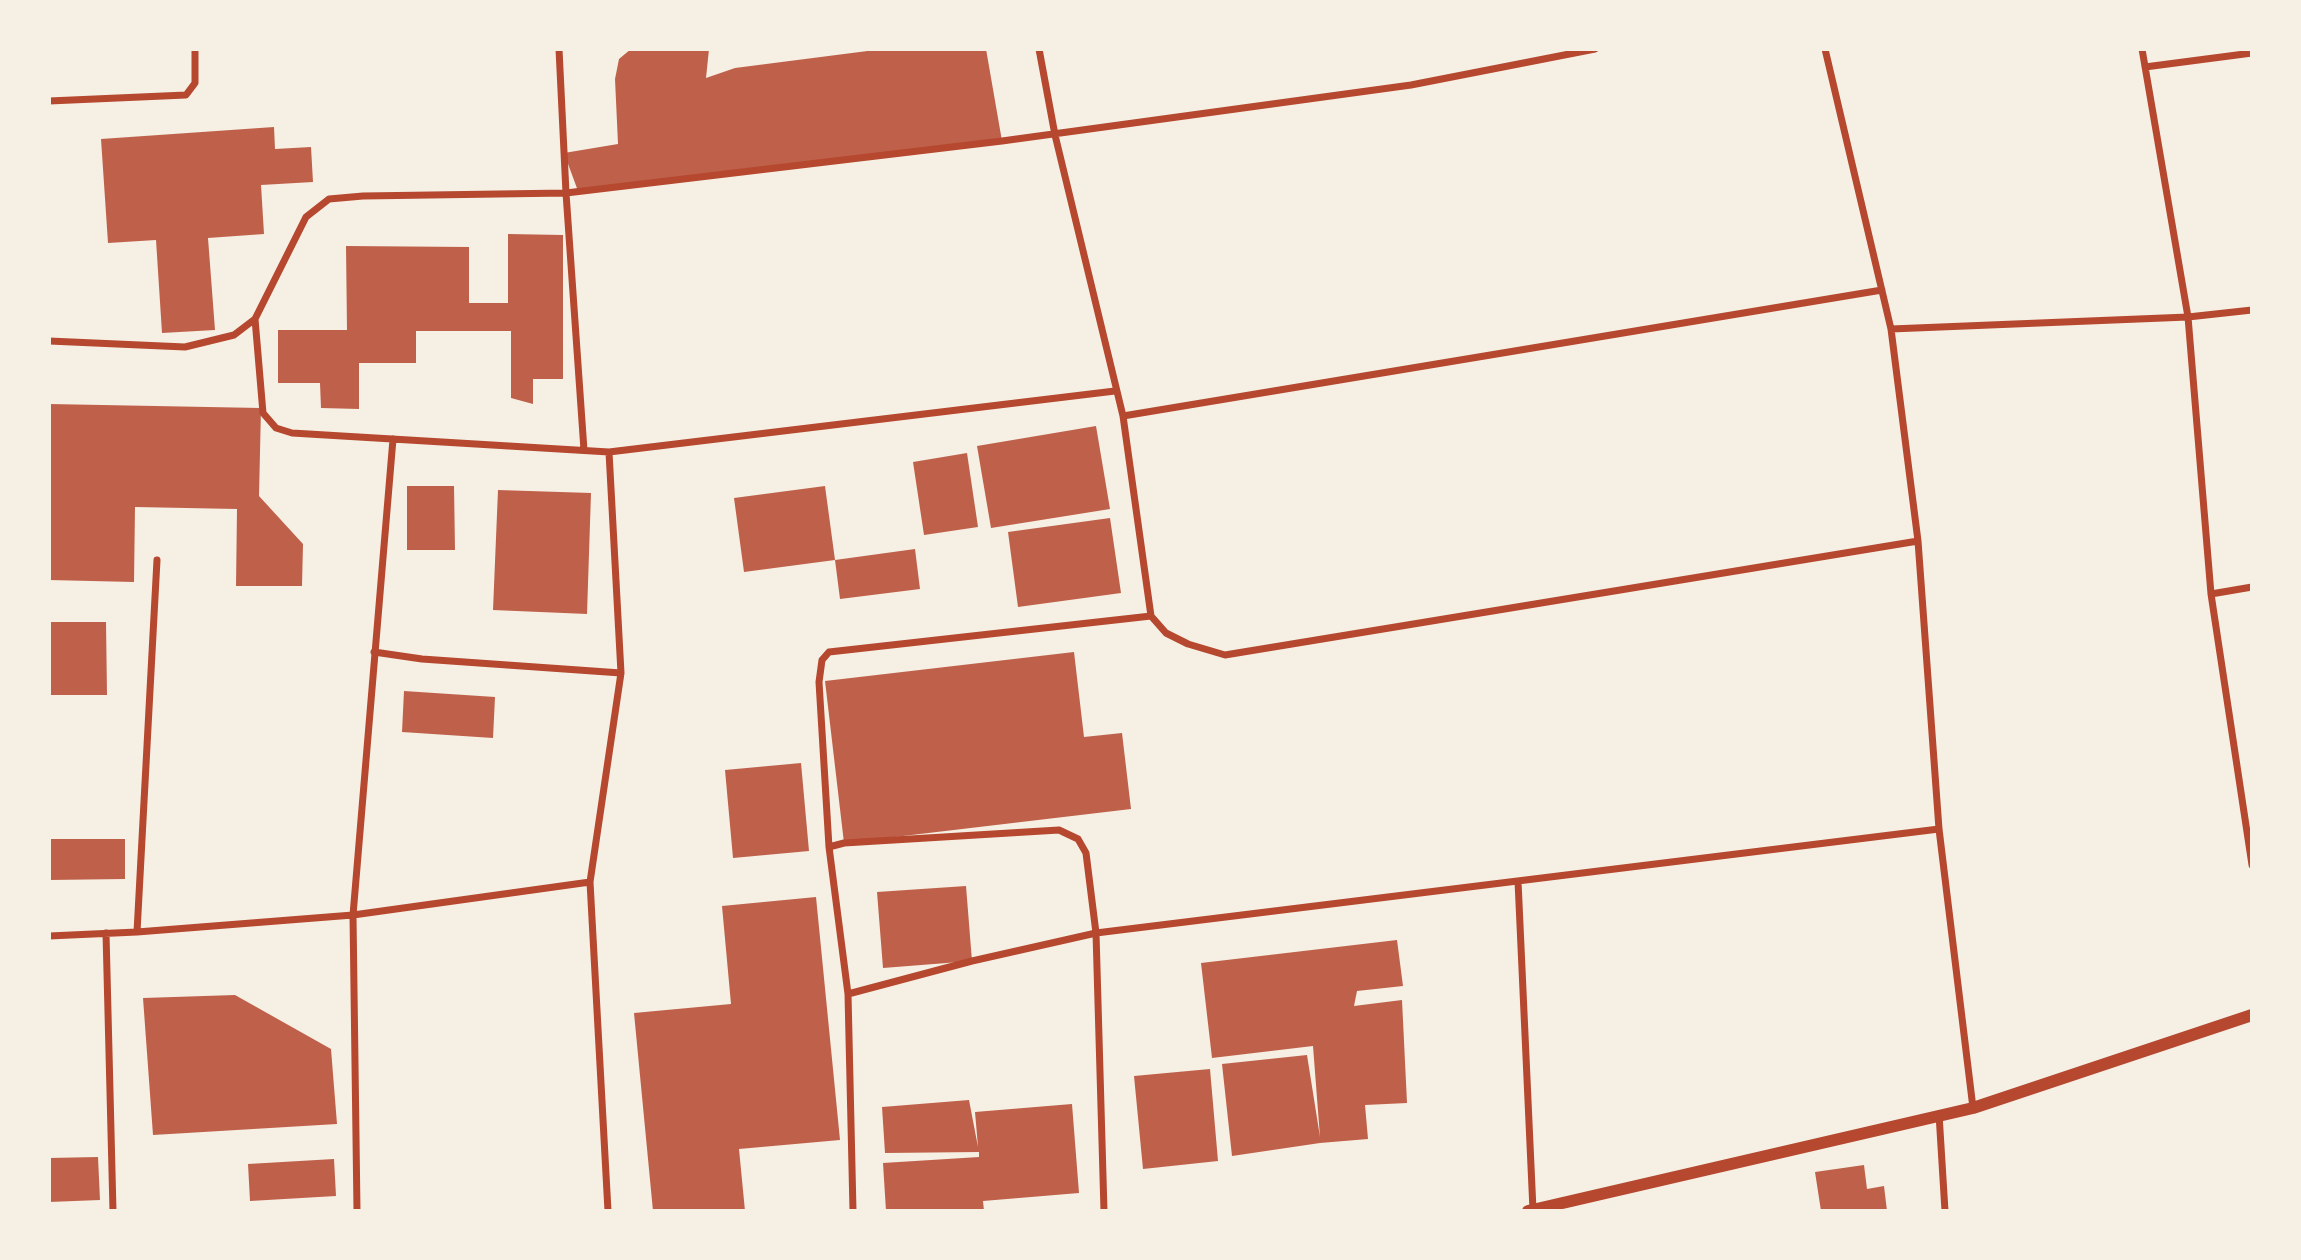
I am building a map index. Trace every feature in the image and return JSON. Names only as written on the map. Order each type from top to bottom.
[{"type":"street","points":[[49,102],[186,95],[194,83],[195,49]]},
{"type":"street","points":[[559,49],[584,450]]},
{"type":"street","points":[[1040,49],[1055,135],[1123,416],[1151,616],[1166,633],[1188,644],[1225,655],[1918,541]]},
{"type":"street","points":[[49,341],[185,347],[234,335],[255,318],[306,217],[329,199],[566,193],[1055,135],[1411,85],[1595,49]]},
{"type":"street","points":[[1825,49],[1891,329],[1918,541],[1938,829],[1973,1108]]},
{"type":"street","points":[[2142,49],[2188,317],[2211,594],[2252,865]]},
{"type":"street","points":[[2145,67],[2252,53]]},
{"type":"street","points":[[1123,416],[1882,290]]},
{"type":"street","points":[[1891,329],[2188,317],[2252,310]]},
{"type":"street","points":[[255,318],[263,413],[276,428],[292,433],[610,452],[1115,391]]},
{"type":"street","points":[[357,1211],[353,915],[394,439]]},
{"type":"street","points":[[608,1211],[590,882],[621,673],[610,452]]},
{"type":"street","points":[[137,932],[157,560]]},
{"type":"street","points":[[2211,594],[2252,587]]},
{"type":"street","points":[[853,1211],[848,995],[829,847],[819,672],[822,660],[829,652],[1151,616]]},
{"type":"street","points":[[374,652],[422,659],[621,673]]},
{"type":"street","points":[[848,995],[972,961],[1096,933],[1938,829]]},
{"type":"street","points":[[829,847],[844,843],[1059,830],[1078,839],[1086,853],[1096,933],[1104,1211]]},
{"type":"street","points":[[1518,881],[1531,1211],[1973,1108],[2252,1015]]},
{"type":"street","points":[[49,936],[353,915],[590,882]]},
{"type":"street","points":[[106,933],[113,1211]]},
{"type":"street","points":[[1939,1114],[1945,1211]]},
{"type":"building","points":[[631,49],[709,49],[706,78],[735,68],[883,49],[986,49],[1002,141],[578,191],[564,153],[618,144],[615,79],[619,59]]},
{"type":"building","points":[[274,127],[275,149],[311,147],[313,182],[261,185],[264,234],[208,238],[215,330],[162,333],[156,240],[108,243],[101,139]]},
{"type":"building","points":[[508,234],[563,235],[563,379],[533,379],[533,404],[511,398],[511,331],[416,331],[416,363],[359,363],[359,409],[321,408],[320,383],[278,383],[278,330],[347,330],[346,246],[469,247],[469,303],[508,303]]},
{"type":"building","points":[[49,404],[261,408],[259,496],[303,544],[302,586],[236,586],[237,509],[135,507],[134,582],[49,580]]},
{"type":"building","points":[[1096,426],[1110,509],[991,528],[977,446]]},
{"type":"building","points":[[967,453],[978,527],[924,535],[913,462]]},
{"type":"building","points":[[407,486],[454,486],[455,550],[407,550]]},
{"type":"building","points":[[825,486],[835,560],[744,572],[734,498]]},
{"type":"building","points":[[498,490],[591,493],[587,614],[493,610]]},
{"type":"building","points":[[1110,518],[1121,593],[1018,607],[1008,532]]},
{"type":"building","points":[[915,549],[920,589],[840,599],[835,560]]},
{"type":"building","points":[[49,622],[106,622],[107,695],[49,695]]},
{"type":"building","points":[[1074,652],[1084,737],[1122,733],[1131,809],[844,843],[825,681]]},
{"type":"building","points":[[404,691],[495,697],[493,738],[402,732]]},
{"type":"building","points":[[801,763],[809,851],[733,858],[725,770]]},
{"type":"building","points":[[49,839],[125,839],[125,879],[49,880]]},
{"type":"building","points":[[966,886],[972,961],[883,968],[877,892]]},
{"type":"building","points":[[816,897],[840,1140],[739,1149],[745,1211],[653,1211],[634,1013],[731,1004],[722,906]]},
{"type":"building","points":[[1397,940],[1403,986],[1357,991],[1354,1006],[1402,1000],[1407,1103],[1365,1105],[1368,1139],[1232,1156],[1222,1064],[1307,1055],[1320,1137],[1313,1046],[1212,1058],[1201,963]]},
{"type":"building","points":[[235,995],[331,1049],[337,1124],[153,1135],[143,998]]},
{"type":"building","points":[[1210,1069],[1218,1161],[1143,1169],[1134,1076]]},
{"type":"building","points":[[969,1100],[978,1147],[975,1112],[1072,1104],[1079,1193],[983,1201],[984,1211],[886,1211],[883,1163],[979,1157],[979,1152],[885,1153],[882,1107]]},
{"type":"building","points":[[98,1157],[100,1200],[49,1202],[49,1158]]},
{"type":"building","points":[[334,1159],[336,1196],[250,1201],[248,1164]]},
{"type":"building","points":[[1864,1165],[1867,1189],[1884,1186],[1887,1211],[1821,1211],[1815,1172]]}]
